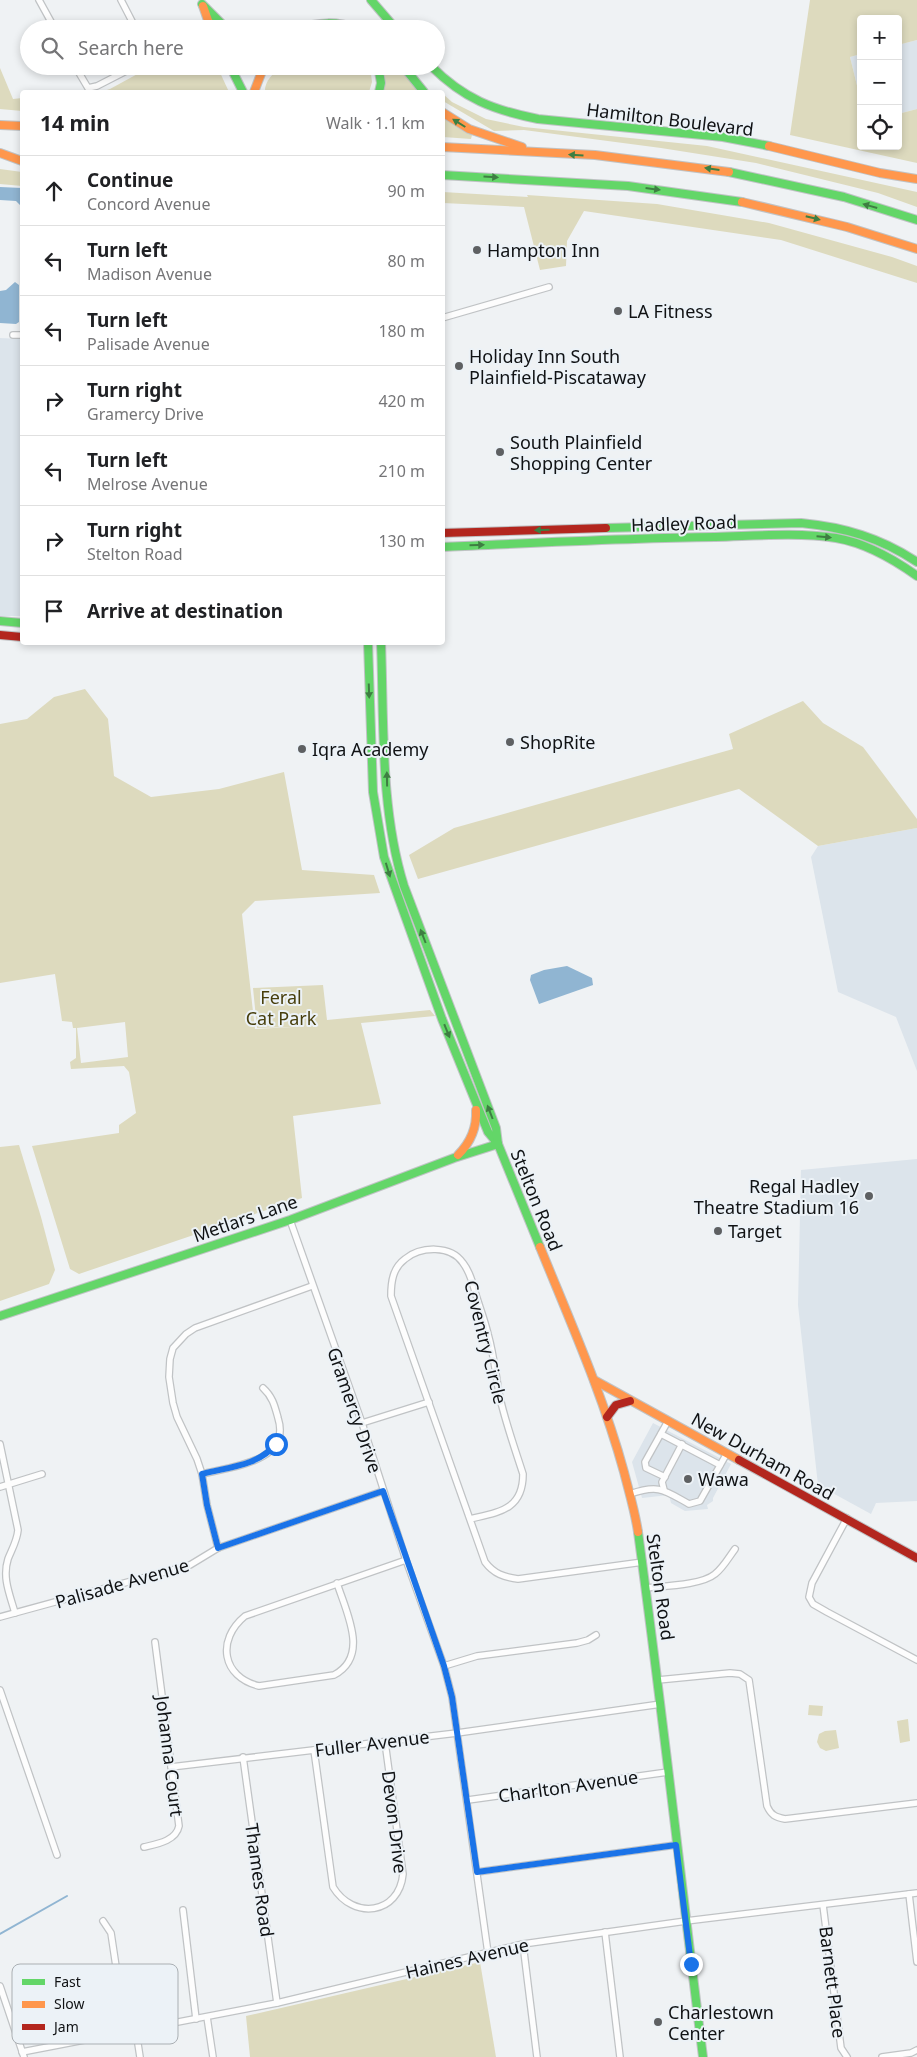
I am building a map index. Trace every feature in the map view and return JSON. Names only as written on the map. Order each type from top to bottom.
[{"type":"main road","points":[[371,0],[388,20]]},
{"type":"main road","points":[[201,2],[208,20]]},
{"type":"main road","points":[[201,2],[218,20]]},
{"type":"main road","points":[[236,75],[242,90]]},
{"type":"main road","points":[[255,90],[260,75]]},
{"type":"main road","points":[[379,75],[379,90]]},
{"type":"main road","points":[[410,75],[422,90]]},
{"type":"main road","name":"Hamilton Boulevard","points":[[439,75],[468,98],[487,107],[511,114],[538,119],[722,137],[803,153],[888,175],[917,179]]},
{"type":"main road","points":[[445,114],[469,129],[538,152]]},
{"type":"main road","points":[[0,125],[20,126]]},
{"type":"main road","points":[[445,147],[614,157],[718,170],[803,187],[917,220]]},
{"type":"main road","points":[[0,152],[20,154]]},
{"type":"main road","points":[[0,152],[20,160]]},
{"type":"main road","points":[[445,175],[621,185],[714,197],[816,219],[917,249]]},
{"type":"main road","name":"Hadley Road","points":[[445,533],[801,523],[834,526],[863,533],[899,549],[917,562]]},
{"type":"main road","name":"Hadley Road","points":[[445,547],[801,534],[836,538],[863,545],[894,559],[917,576]]},
{"type":"main road","points":[[0,621],[20,623]]},
{"type":"main road","points":[[0,635],[20,637]]},
{"type":"main road","name":"Stelton Road","points":[[368,645],[373,792],[384,857],[433,994],[476,1103],[488,1132],[498,1144]]},
{"type":"main road","name":"Stelton Road","points":[[381,645],[388,810],[396,858],[404,886],[496,1128],[498,1144],[594,1380],[616,1442],[630,1494],[643,1562],[703,2057]]},
{"type":"main road","points":[[454,1158],[464,1150],[473,1136],[477,1119],[476,1103]]},
{"type":"main road","name":"Metlars Lane","points":[[0,1316],[290,1220],[454,1158],[498,1144]]},
{"type":"main road","name":"New Durham Road","points":[[594,1380],[917,1558]]},
{"type":"main road","points":[[607,1417],[613,1406],[624,1401],[631,1401]]},
{"type":"street","points":[[39,0],[50,20]]},
{"type":"street","points":[[121,0],[131,20]]},
{"type":"street","points":[[80,75],[88,88],[97,86],[118,75]]},
{"type":"street","points":[[445,317],[549,287]]},
{"type":"street","points":[[13,335],[20,335]]},
{"type":"street","name":"Gramercy Drive","points":[[290,1220],[362,1422],[406,1560],[444,1666],[452,1697],[468,1800],[488,1953]]},
{"type":"street","name":"Coventry Circle","points":[[470,1519],[506,1510],[514,1503],[523,1484],[523,1474],[501,1399],[489,1335],[469,1274],[463,1262],[457,1257],[439,1249],[428,1250],[408,1256],[399,1263],[393,1274],[392,1296],[485,1562],[496,1573],[518,1578],[643,1562]]},
{"type":"street","points":[[218,1548],[207,1505],[202,1474],[173,1403],[169,1377],[173,1348],[186,1334],[195,1328],[312,1286]]},
{"type":"street","points":[[202,1474],[257,1460],[268,1453],[276,1444],[281,1427],[272,1399],[262,1388]]},
{"type":"street","points":[[362,1422],[429,1402]]},
{"type":"street","points":[[664,1478],[646,1468],[646,1462],[668,1421]]},
{"type":"street","points":[[661,1434],[720,1465]]},
{"type":"street","points":[[0,1444],[18,1530],[18,1537],[8,1558],[6,1571],[6,1582],[15,1613]]},
{"type":"street","points":[[664,1490],[662,1482],[682,1444]]},
{"type":"street","points":[[630,1494],[647,1488],[664,1490],[689,1504],[700,1501],[727,1453]]},
{"type":"street","points":[[0,1487],[42,1474]]},
{"type":"street","name":"Palisade Avenue","points":[[0,1617],[190,1565],[218,1548],[383,1491]]},
{"type":"street","points":[[847,1518],[812,1583],[809,1596],[813,1604],[917,1660]]},
{"type":"street","points":[[646,1588],[706,1580],[717,1573],[735,1549]]},
{"type":"street","points":[[338,1583],[354,1643],[350,1662],[342,1671],[334,1675],[259,1686],[249,1684],[238,1677],[229,1662],[227,1652],[230,1632],[245,1616],[338,1583],[406,1560]]},
{"type":"street","points":[[444,1666],[478,1656],[577,1643],[588,1640],[596,1635]]},
{"type":"street","name":"Johanna Court","points":[[144,1847],[160,1844],[178,1832],[172,1767],[155,1642]]},
{"type":"street","points":[[658,1680],[730,1673],[746,1677],[751,1688],[767,1806],[770,1813],[776,1818],[785,1819],[917,1803]]},
{"type":"street","points":[[0,1690],[57,1854]]},
{"type":"street","name":"Fuller Avenue","points":[[172,1767],[243,1757],[457,1733],[660,1704]]},
{"type":"street","name":"Devon Drive","points":[[314,1750],[333,1887],[350,1904],[374,1909],[382,1907],[396,1896],[400,1890],[403,1874],[385,1742]]},
{"type":"street","name":"Thames Road","points":[[243,1757],[277,2003]]},
{"type":"street","name":"Charlton Avenue","points":[[468,1800],[668,1772]]},
{"type":"street","points":[[477,1872],[676,1845]]},
{"type":"street","name":"Haines Avenue","points":[[178,2023],[277,2003],[523,1944],[686,1921],[917,1893]]},
{"type":"street","points":[[909,1894],[917,1962]]},
{"type":"street","name":"Barnett Place","points":[[823,1905],[841,2048],[847,2057]]},
{"type":"street","points":[[183,1910],[196,2019]]},
{"type":"street","points":[[103,1921],[111,1933],[116,1964]]},
{"type":"street","points":[[605,1932],[620,2057]]},
{"type":"street","points":[[523,1944],[537,2057]]},
{"type":"street","points":[[0,1986],[12,2022]]},
{"type":"street","points":[[207,2017],[213,2057]]},
{"type":"street","name":"Haines Avenue","points":[[23,2055],[74,2044]]},
{"type":"street","points":[[138,2044],[140,2057]]},
{"type":"street","points":[[882,2057],[910,2053],[917,2050]]},
{"type":"shaded area","points":[[917,40],[917,109],[902,113],[902,60],[902,44]]},
{"type":"shaded area","points":[[857,55],[857,86],[850,57]]},
{"type":"shaded area","points":[[0,338],[20,339],[20,616],[0,616]]},
{"type":"shaded area","points":[[917,828],[917,1071],[896,1017],[838,992],[811,857],[818,846]]},
{"type":"shaded area","points":[[917,1159],[917,1501],[876,1503],[871,1514],[818,1485],[798,1305],[801,1170]]},
{"type":"shaded area","points":[[653,1423],[731,1464],[713,1501],[707,1505],[708,1509],[685,1511],[671,1503],[669,1495],[642,1498],[632,1462]]},
{"type":"green space","points":[[810,0],[917,0],[917,40],[902,44],[902,15],[857,15],[857,55],[850,57],[857,86],[857,150],[790,135]]},
{"type":"green space","points":[[0,68],[13,99],[20,98],[20,111],[0,109]]},
{"type":"green space","points":[[136,75],[221,75],[228,90],[107,90]]},
{"type":"green space","points":[[272,75],[371,75],[372,82],[370,90],[265,90]]},
{"type":"green space","points":[[382,75],[406,75],[417,90],[382,90]]},
{"type":"green space","points":[[445,96],[452,102],[486,119],[524,127],[707,146],[917,192],[917,207],[878,193],[756,163],[524,130],[494,131],[445,102]]},
{"type":"green space","points":[[917,109],[917,163],[858,150],[902,150],[902,113]]},
{"type":"green space","points":[[445,117],[472,135],[471,139],[445,137]]},
{"type":"green space","points":[[0,169],[20,172],[20,186],[0,184]]},
{"type":"green space","points":[[445,192],[528,197],[527,195],[657,204],[769,223],[892,257],[917,266],[917,283],[781,240],[584,211],[567,241],[566,266],[540,270],[524,207],[445,203]]},
{"type":"green space","name":"Feral Cat Park","points":[[85,689],[108,719],[114,776],[151,797],[219,789],[284,772],[302,870],[374,875],[380,893],[255,901],[242,914],[255,1029],[293,1027],[257,1028],[253,988],[323,985],[327,1020],[430,1010],[435,1016],[361,1023],[381,1104],[293,1116],[302,1198],[79,1274],[70,1269],[32,1146],[119,1133],[119,1125],[136,1113],[129,1072],[124,1066],[71,1069],[70,1062],[76,1058],[76,1028],[73,1028],[72,1022],[62,1021],[55,974],[0,983],[0,724],[27,719],[54,697]],"holes":[[[125,1022],[128,1057],[81,1063],[77,1028]]]},
{"type":"green space","points":[[803,701],[823,723],[863,747],[917,819],[917,828],[818,846],[739,789],[418,879],[409,855],[454,828],[733,749],[729,734]]},
{"type":"green space","points":[[19,1145],[55,1270],[49,1284],[0,1301],[0,1147]]},
{"type":"green space","points":[[809,1705],[823,1706],[822,1716],[808,1715]]},
{"type":"green space","points":[[908,1719],[910,1741],[900,1743],[897,1721]]},
{"type":"green space","points":[[836,1730],[839,1748],[826,1751],[820,1748],[817,1742],[819,1734],[825,1731]]},
{"type":"green space","points":[[480,1962],[496,2057],[250,2057],[246,2016]]},
{"type":"water","points":[[0,187],[20,188],[20,205],[16,201],[0,200]]},
{"type":"water","points":[[15,282],[19,285],[19,322],[16,324],[0,323],[0,291],[6,290]]},
{"type":"water","points":[[567,966],[592,978],[593,985],[539,1004],[530,980],[531,975],[544,970]]},
{"type":"waterway","points":[[0,1934],[67,1896]]},
{"type":"traffic: fast","points":[[371,0],[388,20]]},
{"type":"traffic: fast","points":[[202,4],[218,20]]},
{"type":"traffic: fast","points":[[234,75],[242,90]]},
{"type":"traffic: fast","points":[[379,90],[380,75]]},
{"type":"traffic: fast","points":[[410,75],[422,90]]},
{"type":"traffic: fast","points":[[441,75],[455,87],[480,102],[507,112],[538,119],[723,137],[769,146]]},
{"type":"traffic: fast","points":[[729,172],[844,197],[917,220]]},
{"type":"traffic: fast","points":[[445,175],[628,186],[742,202]]},
{"type":"traffic: fast","points":[[606,528],[801,523],[832,527],[862,535],[890,546],[917,562]]},
{"type":"traffic: fast","points":[[445,547],[647,538],[806,535],[847,540],[868,547],[888,557],[917,576]]},
{"type":"traffic: fast","points":[[0,621],[20,623]]},
{"type":"traffic: fast","points":[[368,645],[373,792],[384,857],[442,1019],[488,1132],[498,1144],[540,1247]]},
{"type":"traffic: fast","points":[[381,645],[383,734],[387,796],[396,857],[404,886],[496,1128],[498,1144]]},
{"type":"traffic: fast","points":[[0,1316],[290,1220],[454,1158],[498,1144]]},
{"type":"traffic: fast","points":[[638,1532],[703,2057]]},
{"type":"traffic: slow","points":[[203,6],[208,20]]},
{"type":"traffic: slow","points":[[255,90],[261,75]]},
{"type":"traffic: slow","points":[[445,114],[469,129],[522,147]]},
{"type":"traffic: slow","points":[[0,125],[20,126]]},
{"type":"traffic: slow","points":[[769,146],[880,173],[917,179]]},
{"type":"traffic: slow","points":[[445,147],[595,155],[729,172]]},
{"type":"traffic: slow","points":[[0,153],[20,160]]},
{"type":"traffic: slow","points":[[742,202],[847,227],[917,249]]},
{"type":"traffic: slow","points":[[458,1155],[472,1134],[476,1110]]},
{"type":"traffic: slow","points":[[540,1247],[585,1358],[616,1443],[634,1509],[638,1532]]},
{"type":"traffic: slow","points":[[594,1380],[739,1460]]},
{"type":"traffic: jam","points":[[445,533],[606,528]]},
{"type":"traffic: jam","points":[[0,635],[20,637]]},
{"type":"traffic: jam","points":[[607,1417],[616,1405],[630,1401]]},
{"type":"traffic: jam","points":[[739,1460],[917,1558]]},
{"type":"place","name":"Hampton Inn","points":[[477,250]]},
{"type":"place","name":"LA Fitness","points":[[618,311]]},
{"type":"place","name":"Holiday Inn South Plainfield-Piscataway","points":[[459,366]]},
{"type":"place","name":"South Plainfield Shopping Center","points":[[500,452]]},
{"type":"place","name":"ShopRite","points":[[510,742]]},
{"type":"place","name":"Iqra Academy","points":[[302,749]]},
{"type":"place","name":"Regal Hadley Theatre Stadium 16","points":[[869,1196]]},
{"type":"place","name":"Target","points":[[718,1231]]},
{"type":"place","name":"Wawa","points":[[688,1479]]},
{"type":"place","name":"Charlestown Center","points":[[658,2022]]},
{"type":"route","points":[[276,1444],[268,1453],[257,1460],[202,1474],[207,1505],[218,1548],[383,1491],[444,1666],[452,1697],[477,1872],[676,1845],[691,1964]]}]
